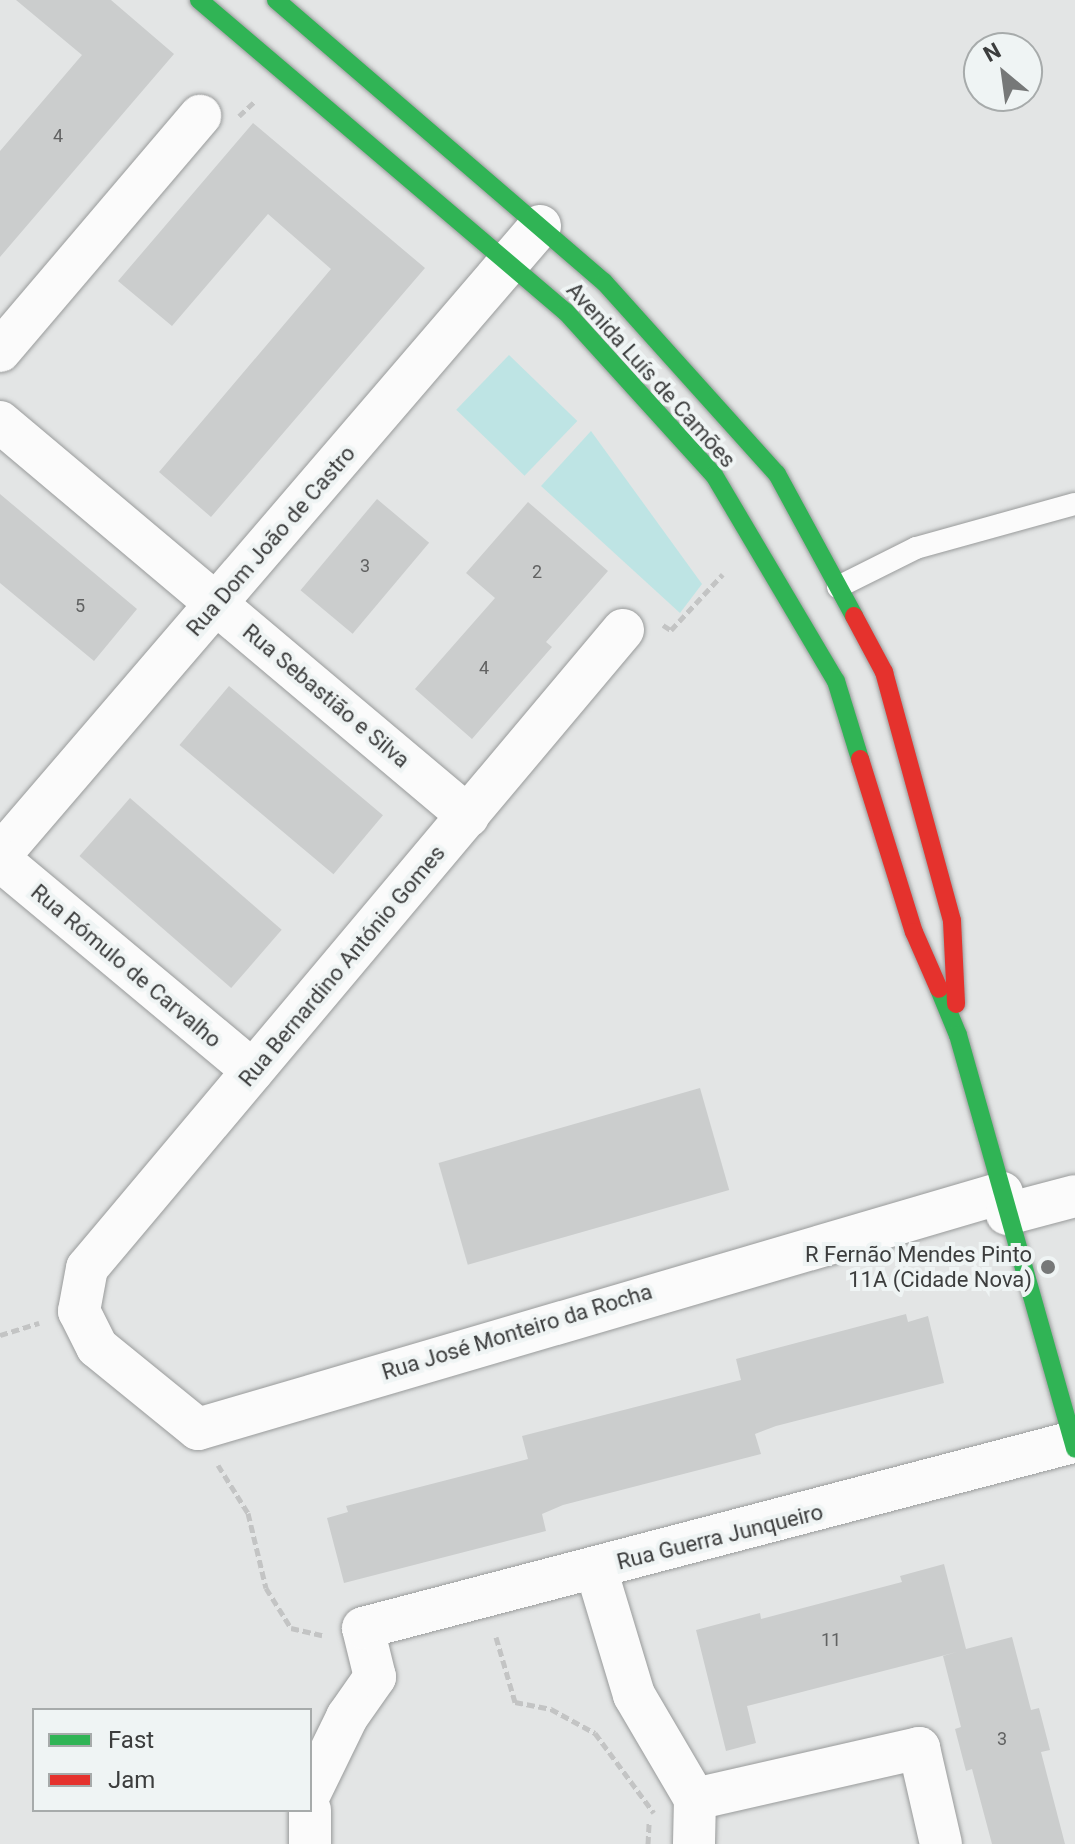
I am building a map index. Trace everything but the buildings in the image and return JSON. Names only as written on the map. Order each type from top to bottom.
[{"type":"street","name":"Avenida Luís de Camões","points":[[199,0],[566,312],[714,475],[836,681],[914,932],[958,1035],[1074,1444]]},
{"type":"street","name":"Avenida Luís de Camões","points":[[276,0],[604,282],[777,474],[884,672],[952,921],[958,1035]]},
{"type":"street","points":[[0,351],[200,116]]},
{"type":"street","name":"Rua Dom João de Castro","points":[[0,858],[540,226]]},
{"type":"street","name":"Rua Sebastião e Silva","points":[[0,422],[468,816]]},
{"type":"street","name":"Rua Bernardino António Gomes","points":[[198,1429],[97,1347],[79,1311],[87,1268],[623,630]]},
{"type":"street","name":"Rua Rómulo de Carvalho","points":[[0,858],[253,1071]]},
{"type":"street","name":"Rua José Monteiro da Rocha","points":[[198,1429],[1004,1203],[1075,1196]]},
{"type":"street","name":"Rua Guerra Junqueiro","points":[[363,1628],[1074,1444]]},
{"type":"street","points":[[596,1569],[634,1695],[695,1799],[694,1844]]},
{"type":"street","points":[[312,1789],[347,1717],[375,1677],[363,1628]]},
{"type":"street","points":[[695,1799],[919,1748],[941,1844]]},
{"type":"street","points":[[310,1812],[310,1844]]},
{"type":"lane","points":[[838,587],[916,548],[1075,504]]},
{"type":"path","points":[[623,630],[641,610],[671,630],[753,541]]},
{"type":"path","points":[[198,1429],[248,1513],[266,1588],[291,1628],[315,1636],[363,1628]]},
{"type":"path","points":[[485,1597],[515,1702],[551,1709],[595,1733],[622,1765],[650,1814],[648,1844]]},
{"type":"path","points":[[650,1814],[695,1799]]},
{"type":"shaded area","points":[[509,355],[577,421],[525,476],[456,410]]},
{"type":"shaded area","points":[[591,431],[702,584],[680,613],[541,486]]},
{"type":"traffic: fast","points":[[199,0],[566,312],[714,475],[836,681],[860,759]]},
{"type":"traffic: fast","points":[[276,0],[604,282],[777,474],[854,616]]},
{"type":"traffic: fast","points":[[939,989],[958,1035],[1075,1449]]},
{"type":"traffic: jam","points":[[854,616],[884,672],[952,921],[956,1004]]},
{"type":"traffic: jam","points":[[860,759],[914,932],[939,989]]},
{"type":"place","name":"R Fernão Mendes Pinto 11A (Cidade Nova)","points":[[1048,1267]]}]
